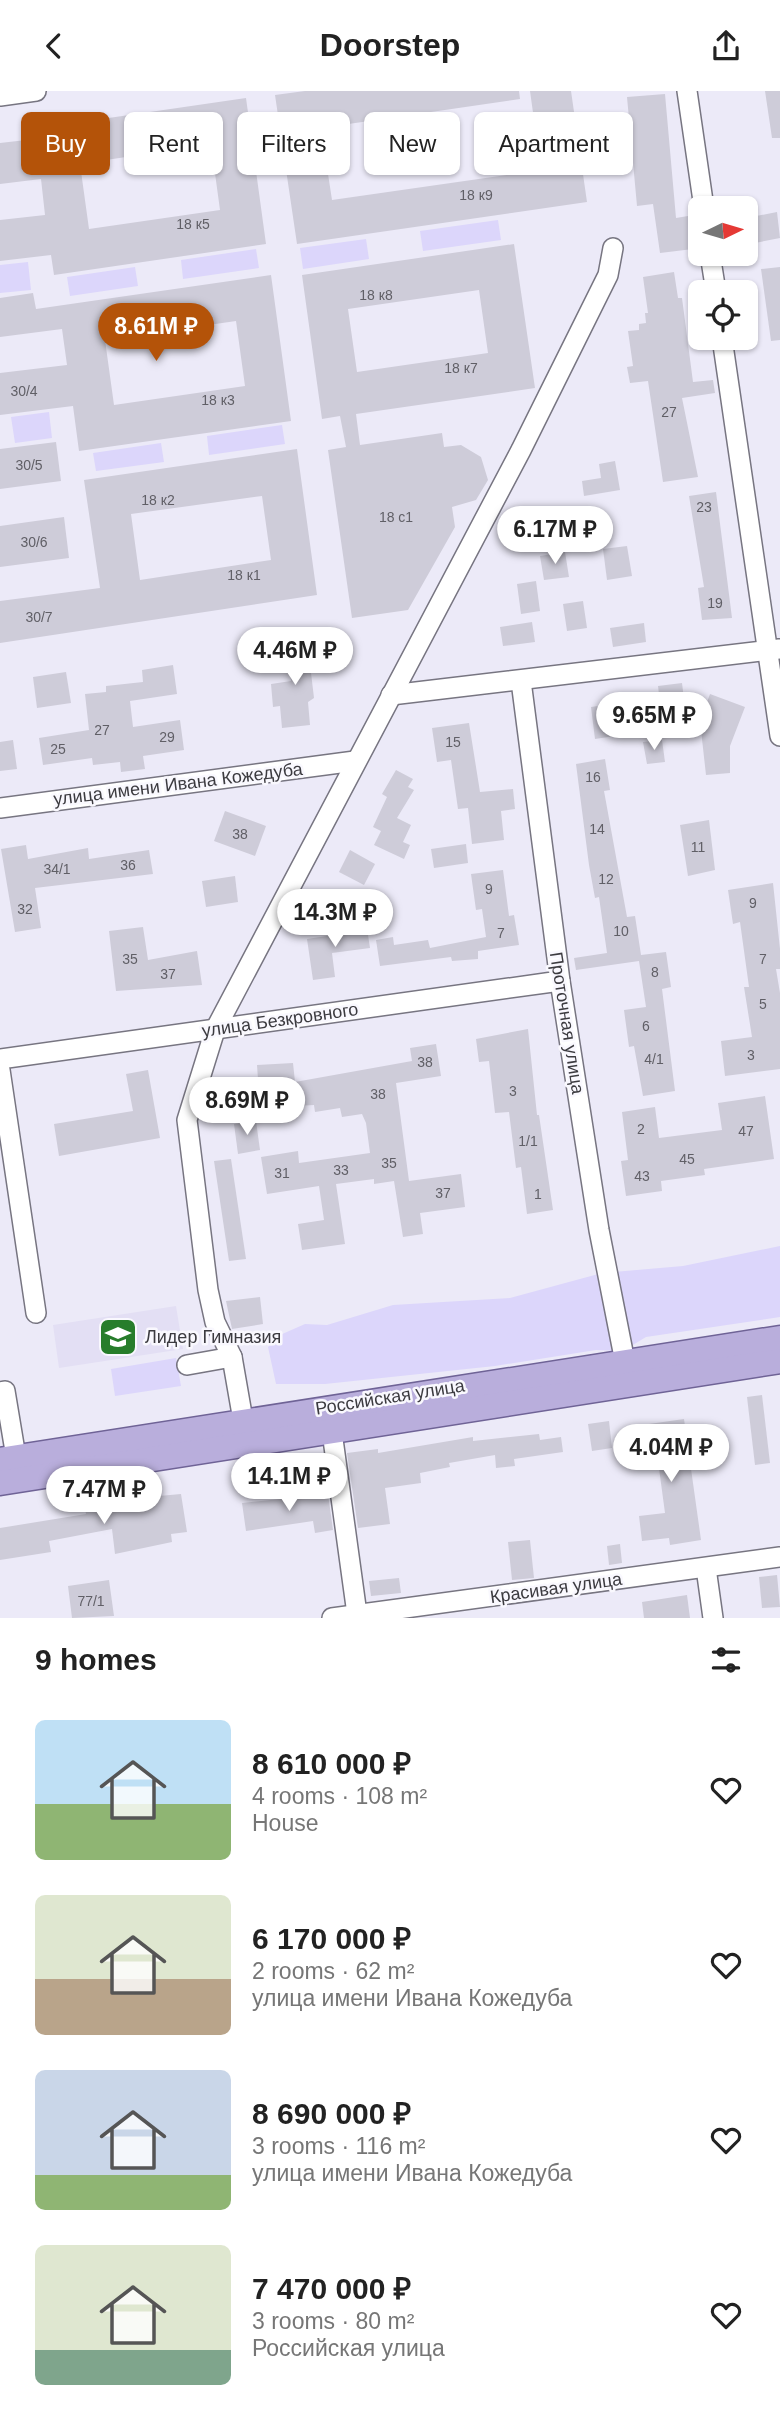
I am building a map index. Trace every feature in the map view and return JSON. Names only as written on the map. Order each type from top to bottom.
[{"type":"main road","name":"Российская улица","points":[[8,1458],[780,1338]]},
{"type":"main road","name":"Российская улица","points":[[0,1483],[780,1361]]},
{"type":"street","points":[[0,96],[36,91]]},
{"type":"street","points":[[687,91],[702,196]]},
{"type":"street","points":[[243,1420],[232,1357],[215,1322],[208,1290],[187,1120],[215,1030],[521,450],[596,300],[612,264],[613,248]]},
{"type":"street","points":[[724,350],[774,650],[780,736]]},
{"type":"street","points":[[391,695],[774,650]]},
{"type":"street","name":"Проточная улица","points":[[521,681],[561,981],[599,1230],[625,1362]]},
{"type":"street","name":"улица имени Ивана Кожедуба","points":[[0,807],[355,761]]},
{"type":"street","name":"улица Безкровного","points":[[0,1059],[561,981]]},
{"type":"street","points":[[0,1070],[36,1313]]},
{"type":"street","points":[[187,1365],[232,1357]]},
{"type":"street","points":[[0,1392],[5,1391],[8,1458]]},
{"type":"street","points":[[332,1432],[357,1614]]},
{"type":"street","name":"Красивая улица","points":[[332,1618],[357,1614],[404,1613],[780,1557]]},
{"type":"street","points":[[706,1568],[713,1618]]},
{"type":"shaded area","points":[[498,220],[501,240],[423,251],[420,231]]},
{"type":"shaded area","points":[[366,239],[369,259],[303,269],[300,248]]},
{"type":"shaded area","points":[[256,249],[259,268],[183,279],[181,260]]},
{"type":"shaded area","points":[[28,262],[31,290],[0,293],[0,265]]},
{"type":"shaded area","points":[[135,267],[138,286],[70,296],[67,277]]},
{"type":"shaded area","points":[[49,412],[52,438],[15,443],[11,417]]},
{"type":"shaded area","points":[[282,425],[285,444],[209,455],[207,436]]},
{"type":"shaded area","points":[[161,443],[164,462],[96,471],[93,453]]},
{"type":"shaded area","points":[[780,1246],[780,1317],[646,1337],[623,1351],[596,1350],[495,1366],[325,1384],[276,1384],[268,1347],[280,1335],[305,1324],[327,1325],[393,1305],[510,1298],[602,1273],[683,1266]]},
{"type":"shaded area","name":"Лидер Гимназия","points":[[176,1306],[183,1349],[59,1368],[53,1325]]},
{"type":"shaded area","points":[[176,1358],[181,1386],[115,1396],[111,1369]]},
{"type":"building","points":[[305,91],[519,91],[520,99],[431,112],[364,112],[364,122],[350,124],[350,112],[278,112],[275,95]]},
{"type":"building","points":[[530,91],[571,91],[574,112],[533,112]]},
{"type":"building","points":[[765,91],[780,91],[780,138],[772,138]]},
{"type":"building","points":[[665,94],[676,218],[688,216],[688,250],[660,253],[653,204],[637,206],[633,162],[633,112],[628,112],[627,97]]},
{"type":"building","points":[[246,98],[248,112],[237,112],[237,175],[257,175],[266,244],[54,275],[51,255],[0,261],[0,220],[45,215],[41,179],[0,184],[0,143],[21,141],[21,175],[82,175],[89,229],[220,210],[215,175],[223,175],[223,112],[150,112]]},
{"type":"building","points":[[124,116],[124,157],[110,159],[110,118]]},
{"type":"building","points":[[287,175],[328,175],[332,200],[506,175],[583,175],[587,202],[297,244]]},
{"type":"building","points":[[777,212],[780,238],[758,242],[758,216]]},
{"type":"building","points":[[514,244],[535,388],[356,414],[360,445],[442,433],[444,447],[461,445],[481,457],[488,480],[476,500],[452,507],[455,527],[408,610],[352,618],[328,450],[346,447],[340,416],[322,419],[302,275]],"holes":[[[479,290],[488,353],[357,372],[348,309]]]},
{"type":"building","points":[[780,267],[780,340],[771,341],[761,269]]},
{"type":"building","points":[[674,272],[678,298],[682,298],[693,382],[713,380],[715,393],[682,398],[698,477],[663,482],[648,381],[630,383],[627,367],[633,366],[628,331],[639,330],[639,324],[646,323],[645,313],[648,313],[643,277]]},
{"type":"building","points":[[271,275],[291,421],[79,451],[73,406],[0,415],[0,373],[67,365],[62,329],[0,337],[0,298],[33,293],[36,309]],"holes":[[[236,321],[245,386],[114,405],[105,340]]]},
{"type":"building","points":[[56,442],[61,481],[0,489],[0,449]]},
{"type":"building","points":[[297,449],[317,595],[0,643],[0,601],[100,588],[84,480]],"holes":[[[262,496],[271,560],[140,580],[131,514]]]},
{"type":"building","points":[[615,461],[620,490],[584,496],[582,481],[601,478],[599,464]]},
{"type":"building","points":[[716,492],[732,618],[702,620],[698,588],[704,587],[689,496]]},
{"type":"building","points":[[64,517],[69,558],[0,567],[0,526]]},
{"type":"building","points":[[627,546],[632,576],[607,580],[603,549]]},
{"type":"building","points":[[565,552],[569,577],[544,580],[540,556]]},
{"type":"building","points":[[536,581],[540,611],[521,614],[517,584]]},
{"type":"building","points":[[583,601],[587,628],[567,631],[563,604]]},
{"type":"building","points":[[532,622],[535,642],[503,646],[500,627]]},
{"type":"building","points":[[644,623],[646,642],[613,647],[610,628]]},
{"type":"building","points":[[307,639],[314,698],[308,702],[310,725],[282,728],[280,706],[273,707],[271,684],[291,681],[287,641]]},
{"type":"building","points":[[173,665],[177,694],[130,701],[133,727],[180,720],[184,750],[143,756],[145,769],[121,772],[120,762],[93,765],[92,758],[43,765],[39,738],[89,730],[85,694],[106,692],[106,686],[143,682],[142,670]]},
{"type":"building","points":[[66,672],[71,703],[37,708],[33,677]]},
{"type":"building","points":[[682,683],[684,699],[660,703],[658,686]]},
{"type":"building","points":[[710,694],[745,707],[730,746],[730,773],[706,775],[700,721]]},
{"type":"building","points":[[611,704],[615,736],[595,739],[591,707]]},
{"type":"building","points":[[469,723],[480,792],[513,789],[515,809],[501,811],[504,840],[472,844],[468,808],[458,809],[451,760],[437,762],[432,728]]},
{"type":"building","points":[[13,740],[17,769],[0,771],[0,742]]},
{"type":"building","points":[[662,740],[665,762],[647,764],[643,742]]},
{"type":"building","points":[[605,759],[610,790],[604,791],[627,917],[635,916],[641,955],[666,952],[671,987],[662,989],[675,1091],[643,1096],[634,1046],[629,1047],[624,1010],[646,1007],[639,961],[576,970],[574,958],[607,953],[599,897],[595,898],[589,865],[576,764]]},
{"type":"building","points":[[396,770],[413,779],[408,787],[414,790],[397,818],[411,825],[403,842],[410,845],[404,859],[374,845],[381,831],[373,827],[387,797],[382,794]]},
{"type":"building","points":[[225,811],[266,826],[255,856],[214,841]]},
{"type":"building","points":[[709,820],[715,870],[688,876],[680,825]]},
{"type":"building","points":[[466,844],[468,863],[434,868],[431,849]]},
{"type":"building","points":[[26,845],[28,859],[88,848],[89,859],[149,850],[153,874],[35,888],[41,928],[15,932],[1,849]]},
{"type":"building","points":[[350,850],[375,864],[364,885],[339,872]]},
{"type":"building","points":[[503,870],[509,916],[514,915],[519,945],[478,951],[478,959],[452,961],[451,957],[380,966],[376,940],[393,937],[394,945],[428,940],[430,948],[486,937],[482,909],[476,910],[471,874]]},
{"type":"building","points":[[235,876],[238,902],[206,907],[202,881]]},
{"type":"building","points":[[773,883],[780,949],[780,969],[776,969],[780,993],[780,1069],[725,1076],[721,1041],[752,1037],[744,987],[749,987],[740,922],[733,924],[728,890]]},
{"type":"building","points":[[366,922],[370,948],[332,953],[335,977],[313,980],[307,939],[347,933],[346,925]]},
{"type":"building","points":[[143,927],[148,960],[197,951],[202,985],[116,991],[109,931]]},
{"type":"building","points":[[528,1029],[537,1115],[553,1210],[527,1214],[521,1167],[516,1168],[509,1112],[495,1113],[489,1061],[479,1062],[476,1039]]},
{"type":"building","points":[[436,1044],[441,1076],[396,1083],[409,1181],[461,1174],[465,1207],[420,1213],[423,1234],[403,1237],[394,1181],[374,1184],[374,1179],[336,1184],[345,1244],[302,1250],[298,1224],[324,1220],[319,1186],[267,1194],[261,1157],[298,1151],[299,1163],[370,1153],[366,1123],[362,1114],[342,1117],[340,1108],[315,1112],[314,1105],[260,1108],[257,1065],[293,1063],[295,1082],[412,1061],[410,1048]]},
{"type":"building","points":[[148,1070],[160,1138],[59,1156],[54,1124],[133,1111],[126,1074]]},
{"type":"building","points":[[765,1096],[774,1159],[704,1169],[705,1175],[661,1181],[662,1191],[626,1196],[621,1161],[628,1160],[622,1112],[655,1107],[659,1138],[722,1130],[718,1103]]},
{"type":"building","points":[[256,1121],[260,1150],[238,1154],[234,1124]]},
{"type":"building","points":[[231,1159],[246,1259],[229,1261],[214,1161]]},
{"type":"building","points":[[260,1297],[263,1324],[232,1329],[226,1301]]},
{"type":"building","points":[[762,1395],[770,1463],[755,1465],[747,1397]]},
{"type":"building","points":[[684,1419],[701,1540],[670,1545],[669,1538],[642,1541],[639,1516],[665,1513],[656,1446],[638,1448],[635,1426]]},
{"type":"building","points":[[609,1421],[612,1448],[592,1451],[588,1424]]},
{"type":"building","points":[[539,1434],[540,1440],[561,1437],[563,1452],[514,1459],[515,1466],[496,1468],[495,1455],[449,1463],[450,1467],[420,1473],[421,1483],[385,1488],[390,1524],[358,1528],[347,1453],[378,1449],[378,1453],[473,1437],[473,1441]]},
{"type":"building","points":[[147,1489],[148,1497],[181,1494],[187,1532],[171,1534],[172,1542],[115,1554],[112,1529],[49,1541],[51,1552],[0,1560],[0,1528],[86,1514],[85,1509],[117,1504],[115,1494]]},
{"type":"building","points":[[328,1494],[333,1530],[315,1533],[313,1521],[246,1531],[242,1503]]},
{"type":"building","points":[[530,1540],[534,1578],[512,1580],[508,1542]]},
{"type":"building","points":[[620,1544],[622,1563],[609,1565],[607,1546]]},
{"type":"building","points":[[777,1575],[780,1607],[762,1608],[759,1577]]},
{"type":"building","points":[[399,1578],[401,1593],[371,1596],[369,1581]]},
{"type":"building","points":[[109,1580],[114,1616],[72,1618],[68,1586]]},
{"type":"building","points":[[687,1595],[690,1618],[644,1618],[642,1602]]},
{"type":"place","name":"Лидер Гимназия","points":[[118,1337]]}]
